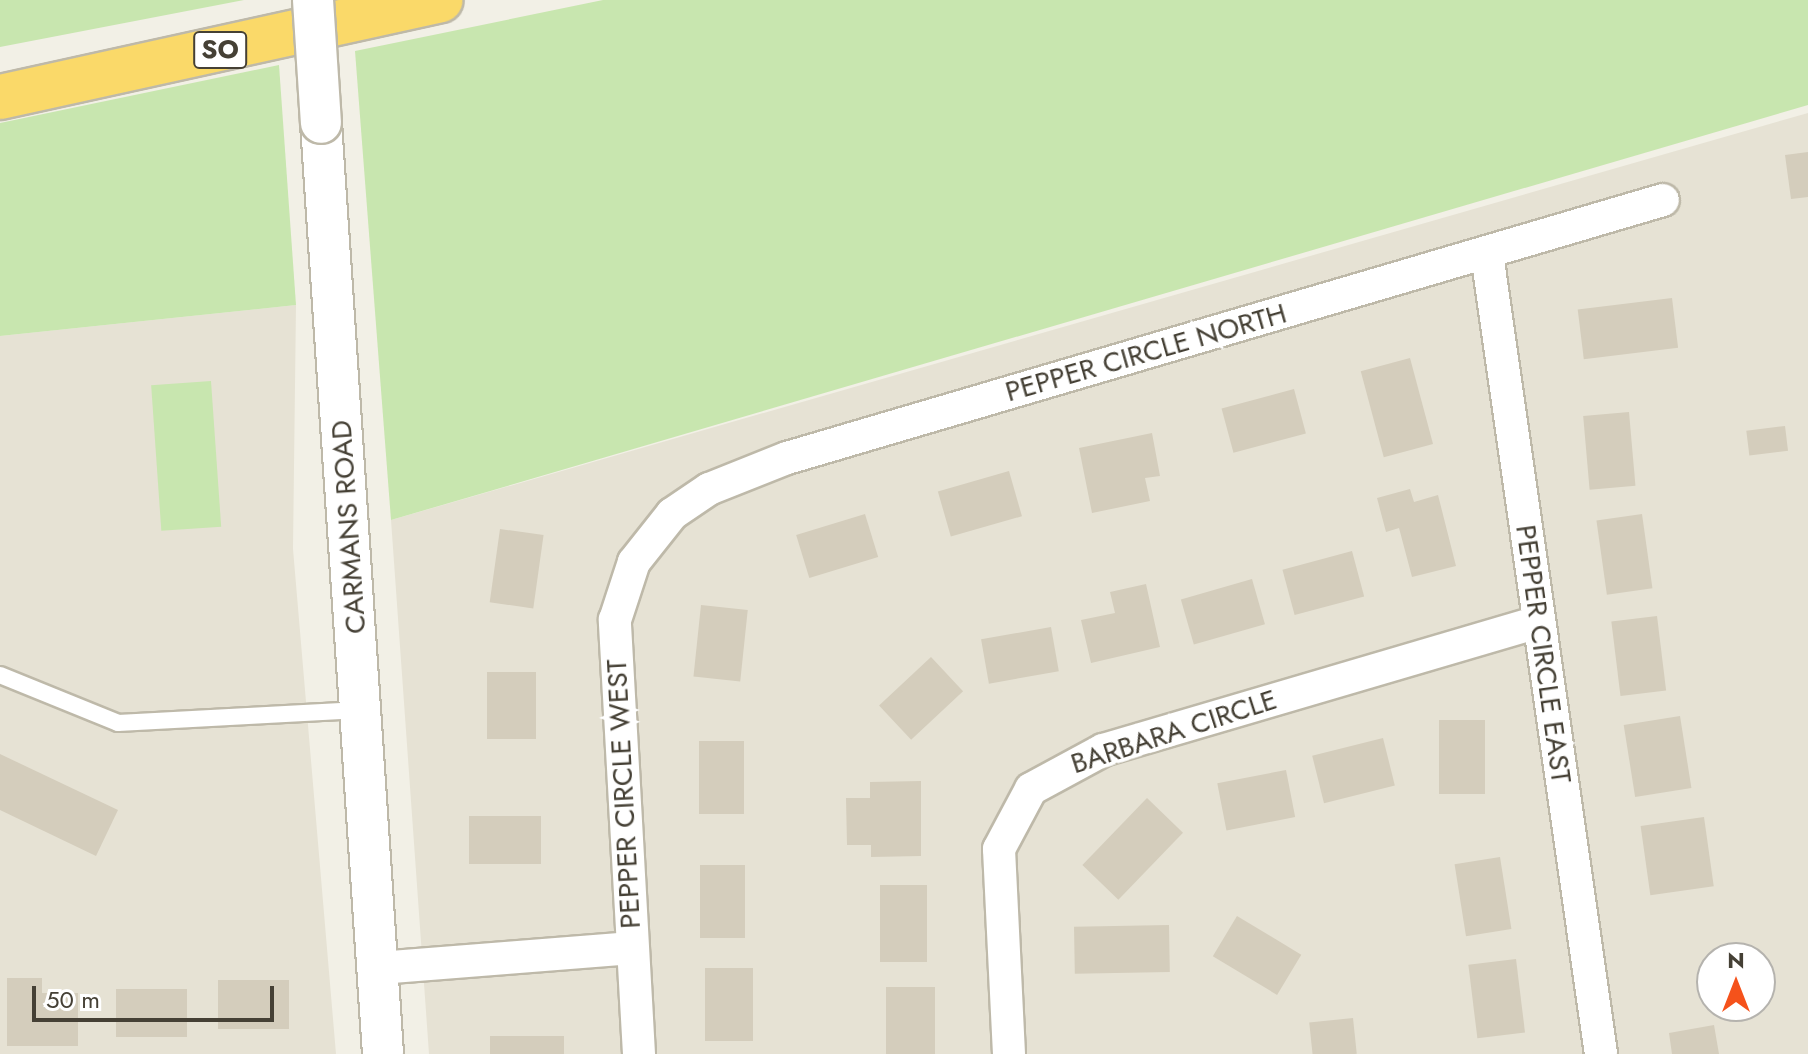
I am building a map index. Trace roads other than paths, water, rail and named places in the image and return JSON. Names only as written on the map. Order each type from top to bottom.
[{"type":"highway","name":"SO","points":[[0,97],[440,0]]},
{"type":"street","name":"CARMANS ROAD","points":[[313,0],[383,1054]]},
{"type":"street","name":"PEPPER CIRCLE NORTH","points":[[650,542],[672,514],[709,489],[787,458],[1663,200]]},
{"type":"street","name":"PEPPER CIRCLE EAST","points":[[1487,254],[1601,1054]]},
{"type":"street","name":"PEPPER CIRCLE WEST","points":[[639,1054],[615,620],[634,562],[650,542]]},
{"type":"street","name":"BARBARA CIRCLE","points":[[1009,1054],[999,849],[1031,789],[1103,750],[1539,622]]},
{"type":"street","points":[[379,968],[632,948]]},
{"type":"lane","points":[[0,675],[118,723],[361,710]]}]
